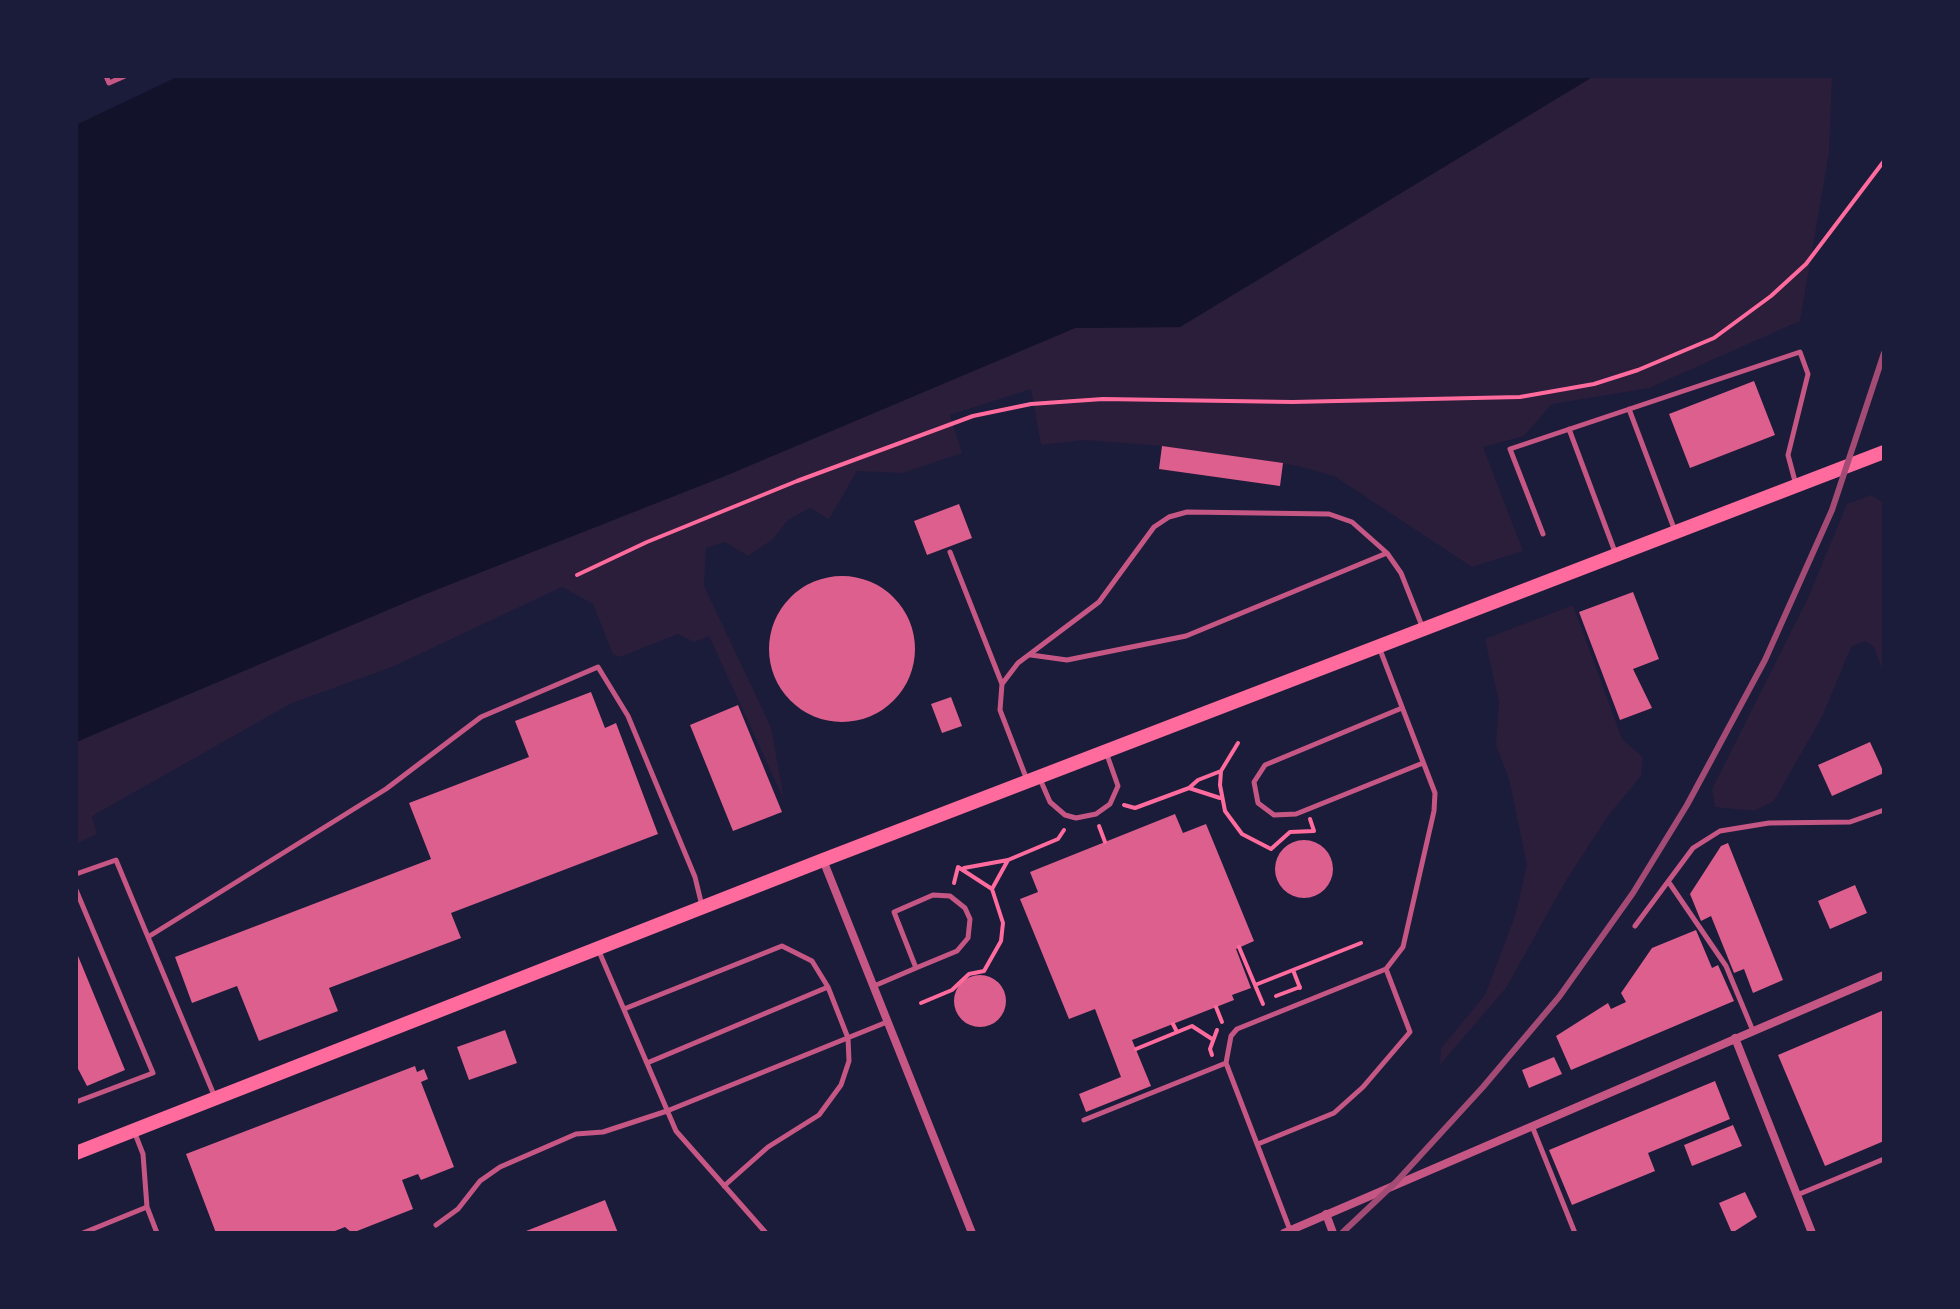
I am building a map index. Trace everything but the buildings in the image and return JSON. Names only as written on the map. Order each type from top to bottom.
[{"type":"main road","points":[[76,1153],[823,860],[1884,452]]},
{"type":"street","points":[[823,860],[972,1233]]},
{"type":"street","points":[[1287,1232],[1884,975]]},
{"type":"street","points":[[1735,1038],[1812,1233]]},
{"type":"street","points":[[1326,1214],[1333,1233]]},
{"type":"lane","points":[[106,76],[109,83],[125,76]]},
{"type":"lane","points":[[1543,534],[1510,449],[1800,352],[1808,374],[1788,455],[1796,486]]},
{"type":"lane","points":[[1629,409],[1676,532]]},
{"type":"lane","points":[[1569,429],[1616,555]]},
{"type":"lane","points":[[1002,684],[1030,655],[1099,602],[1154,527],[1169,517],[1187,512],[1329,514],[1352,522],[1387,553],[1401,573],[1423,629]]},
{"type":"lane","points":[[950,552],[1002,684],[1000,710],[1033,779],[1056,810],[1076,818],[1096,814],[1110,804],[1118,786],[1106,751]]},
{"type":"lane","points":[[1030,655],[1067,660],[1186,636],[1387,553]]},
{"type":"lane","points":[[1287,1232],[1258,1144],[1226,1063],[1231,1036],[1237,1029],[1386,969],[1403,947],[1434,811],[1435,793],[1379,646]]},
{"type":"lane","points":[[148,937],[386,789],[481,717],[598,667],[628,716],[695,877],[702,907]]},
{"type":"lane","points":[[1402,708],[1265,765],[1254,782],[1258,803],[1274,815],[1296,814],[1423,763]]},
{"type":"lane","points":[[1635,926],[1670,884],[1693,848],[1707,837],[1735,826],[1835,824],[1884,810]]},
{"type":"lane","points":[[76,874],[116,860],[216,1098]]},
{"type":"lane","points":[[1670,884],[1688,915],[1714,945],[1753,1031]]},
{"type":"lane","points":[[76,890],[153,1073],[76,1102]]},
{"type":"lane","points":[[874,986],[957,951],[968,938],[970,919],[965,908],[950,896],[933,895],[894,912],[916,968]]},
{"type":"lane","points":[[624,1009],[782,946],[812,961],[828,987],[848,1038],[849,1061],[834,1099],[819,1115],[768,1147],[724,1186]]},
{"type":"lane","points":[[597,948],[682,1140],[766,1233]]},
{"type":"lane","points":[[1258,1144],[1334,1113],[1363,1087],[1410,1032],[1386,969]]},
{"type":"lane","points":[[647,1063],[828,987]]},
{"type":"lane","points":[[436,1225],[458,1209],[480,1181],[500,1167],[576,1134],[603,1132],[667,1111],[887,1022]]},
{"type":"lane","points":[[1084,1120],[1226,1063]]},
{"type":"lane","points":[[1532,1125],[1575,1233]]},
{"type":"lane","points":[[133,1131],[145,1167],[147,1207],[157,1233]]},
{"type":"lane","points":[[1797,1195],[1884,1159]]},
{"type":"lane","points":[[83,1233],[147,1207]]},
{"type":"path","points":[[577,575],[647,542],[797,481],[973,416],[1031,404],[1103,399],[1292,402],[1520,397],[1594,384],[1638,370],[1714,338],[1771,296],[1806,264],[1884,161]]},
{"type":"path","points":[[1124,805],[1135,808],[1189,788],[1198,780],[1221,771]]},
{"type":"path","points":[[1189,788],[1220,798]]},
{"type":"path","points":[[1099,826],[1105,842]]},
{"type":"path","points":[[964,868],[1008,860],[1058,839],[1064,830]]},
{"type":"path","points":[[992,889],[1008,860]]},
{"type":"path","points":[[1255,985],[1361,943]]},
{"type":"path","points":[[1239,947],[1268,1016]]},
{"type":"path","points":[[1293,970],[1305,1002]]},
{"type":"path","points":[[1216,1007],[1222,1022]]},
{"type":"path","points":[[1189,1018],[1192,1026],[1212,1039]]},
{"type":"path","points":[[1173,1024],[1177,1032]]},
{"type":"path","points":[[1136,1049],[1192,1026]]},
{"type":"shaded area","points":[[179,76],[1594,76],[1180,327],[1075,328],[725,476],[423,595],[76,742],[76,125]]},
{"type":"shaded area","points":[[1594,76],[1832,76],[1829,153],[1800,321],[1649,388],[1552,404],[1524,436],[1483,447],[1523,551],[1472,567],[1334,476],[1298,466],[1162,446],[1083,440],[1041,445],[1031,389],[950,415],[962,453],[903,473],[857,471],[829,519],[810,508],[788,520],[772,540],[748,556],[725,542],[706,548],[704,586],[771,727],[784,800],[709,636],[694,642],[678,634],[620,657],[613,654],[593,604],[562,587],[392,667],[292,703],[92,816],[97,834],[76,844],[76,742],[423,595],[725,476],[1075,328],[1180,327]]},
{"type":"shaded area","points":[[1871,495],[1884,503],[1884,675],[1874,647],[1865,641],[1851,647],[1822,717],[1774,801],[1754,811],[1715,807],[1712,789],[1807,600],[1847,504]]},
{"type":"shaded area","points":[[1573,605],[1622,739],[1643,757],[1641,776],[1608,816],[1567,879],[1506,988],[1440,1065],[1441,1048],[1485,995],[1515,916],[1527,865],[1509,779],[1496,745],[1499,702],[1485,639]]},
{"type":"railway","points":[[1342,1233],[1396,1182],[1483,1087],[1559,997],[1633,893],[1687,805],[1765,660],[1832,510],[1884,353]]}]
